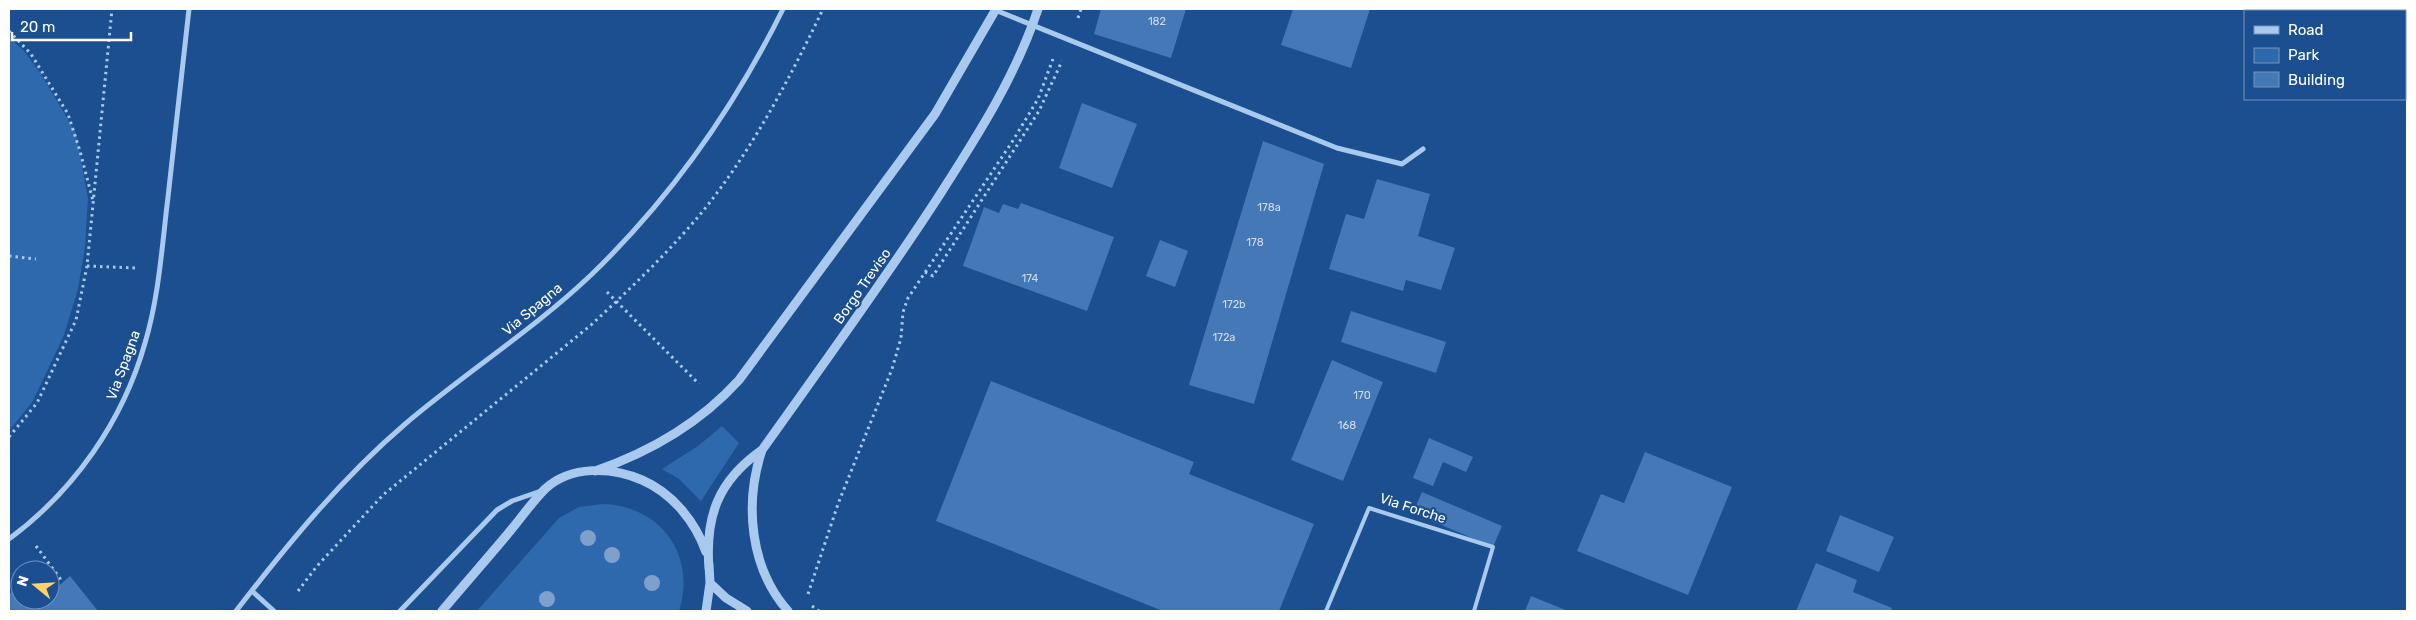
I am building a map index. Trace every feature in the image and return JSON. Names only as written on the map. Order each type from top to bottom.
[{"type":"street","name":"Via Spagna","points":[[9,539],[50,502],[76,474],[101,440],[132,384],[145,342],[159,270],[189,9]]},
{"type":"street","name":"Via Spagna","points":[[236,611],[302,529],[383,444],[404,425],[519,336],[578,286],[656,206],[717,126],[744,83],[783,9]]},
{"type":"street","points":[[595,471],[654,446],[680,431],[718,403],[739,380],[935,114],[996,9],[1032,26],[1337,148],[1402,164],[1423,149]]},
{"type":"street","name":"Borgo Treviso","points":[[709,569],[708,538],[713,512],[721,492],[738,469],[762,450],[895,264],[979,134],[1005,87],[1038,9]]},
{"type":"street","points":[[762,450],[753,497],[756,545],[768,581],[788,611]]},
{"type":"street","points":[[400,611],[497,510],[512,501],[546,489],[570,475],[595,471],[612,471],[635,477],[653,485],[671,498],[700,536],[709,569],[710,583],[706,611]]},
{"type":"street","points":[[442,611],[546,489]]},
{"type":"street","points":[[710,583],[726,598],[748,611]]},
{"type":"street","points":[[252,591],[274,611]]},
{"type":"lane","name":"Via Forche","points":[[1326,611],[1368,508],[1493,547],[1474,611]]},
{"type":"path","points":[[9,437],[37,403],[76,320],[87,266],[112,9]]},
{"type":"path","points":[[298,591],[317,566],[383,495],[616,302],[702,211],[760,129],[796,65],[822,9]]},
{"type":"path","points":[[9,32],[31,54],[68,114],[80,151],[93,204]]},
{"type":"path","points":[[818,611],[807,600],[821,552],[892,369],[901,338],[903,312],[908,298],[1038,99],[1056,50]]},
{"type":"path","points":[[925,272],[933,276],[1039,111],[1065,55]]},
{"type":"path","points":[[9,256],[36,259]]},
{"type":"path","points":[[87,266],[137,268]]},
{"type":"path","points":[[616,302],[699,384]]},
{"type":"path","points":[[31,540],[62,581]]},
{"type":"green space","points":[[9,37],[25,52],[41,74],[76,133],[88,198],[85,247],[78,289],[64,335],[33,401],[9,431]]},
{"type":"green space","points":[[722,426],[739,443],[701,501],[679,479],[662,469],[698,446]]},
{"type":"green space","points":[[602,504],[623,507],[641,513],[657,524],[669,537],[678,553],[683,571],[683,590],[679,611],[477,611],[559,518],[579,507]]},
{"type":"building","points":[[1101,9],[1186,9],[1171,58],[1094,34]]},
{"type":"building","points":[[1293,9],[1370,9],[1351,68],[1281,45]]},
{"type":"building","points":[[1082,103],[1137,124],[1112,188],[1059,168]]},
{"type":"building","points":[[1263,141],[1324,164],[1254,404],[1189,385]]},
{"type":"building","points":[[1377,179],[1430,194],[1418,236],[1455,248],[1441,290],[1406,280],[1403,291],[1329,269],[1346,214],[1364,219]]},
{"type":"building","points":[[1021,203],[1114,237],[1087,311],[963,266],[984,207],[999,213],[1003,204],[1018,209]]},
{"type":"building","points":[[1160,240],[1188,251],[1175,287],[1146,276]]},
{"type":"building","points":[[1351,311],[1446,342],[1436,373],[1341,342]]},
{"type":"building","points":[[1332,360],[1383,382],[1343,481],[1291,460]]},
{"type":"building","points":[[991,381],[1194,462],[1189,474],[1314,524],[1279,611],[1163,611],[936,521]]},
{"type":"building","points":[[1429,438],[1473,457],[1466,472],[1443,462],[1433,486],[1413,478]]},
{"type":"building","points":[[1645,452],[1732,487],[1688,595],[1577,551],[1601,494],[1624,503]]},
{"type":"building","points":[[1422,492],[1502,526],[1493,547],[1413,513]]},
{"type":"building","points":[[1840,515],[1894,537],[1879,572],[1826,551]]},
{"type":"building","points":[[1816,563],[1857,580],[1853,592],[1892,608],[1891,611],[1796,611]]},
{"type":"building","points":[[70,576],[98,611],[9,611],[10,593],[10,610],[60,610],[60,585]]},
{"type":"building","points":[[1531,596],[1568,611],[1525,611]]}]
